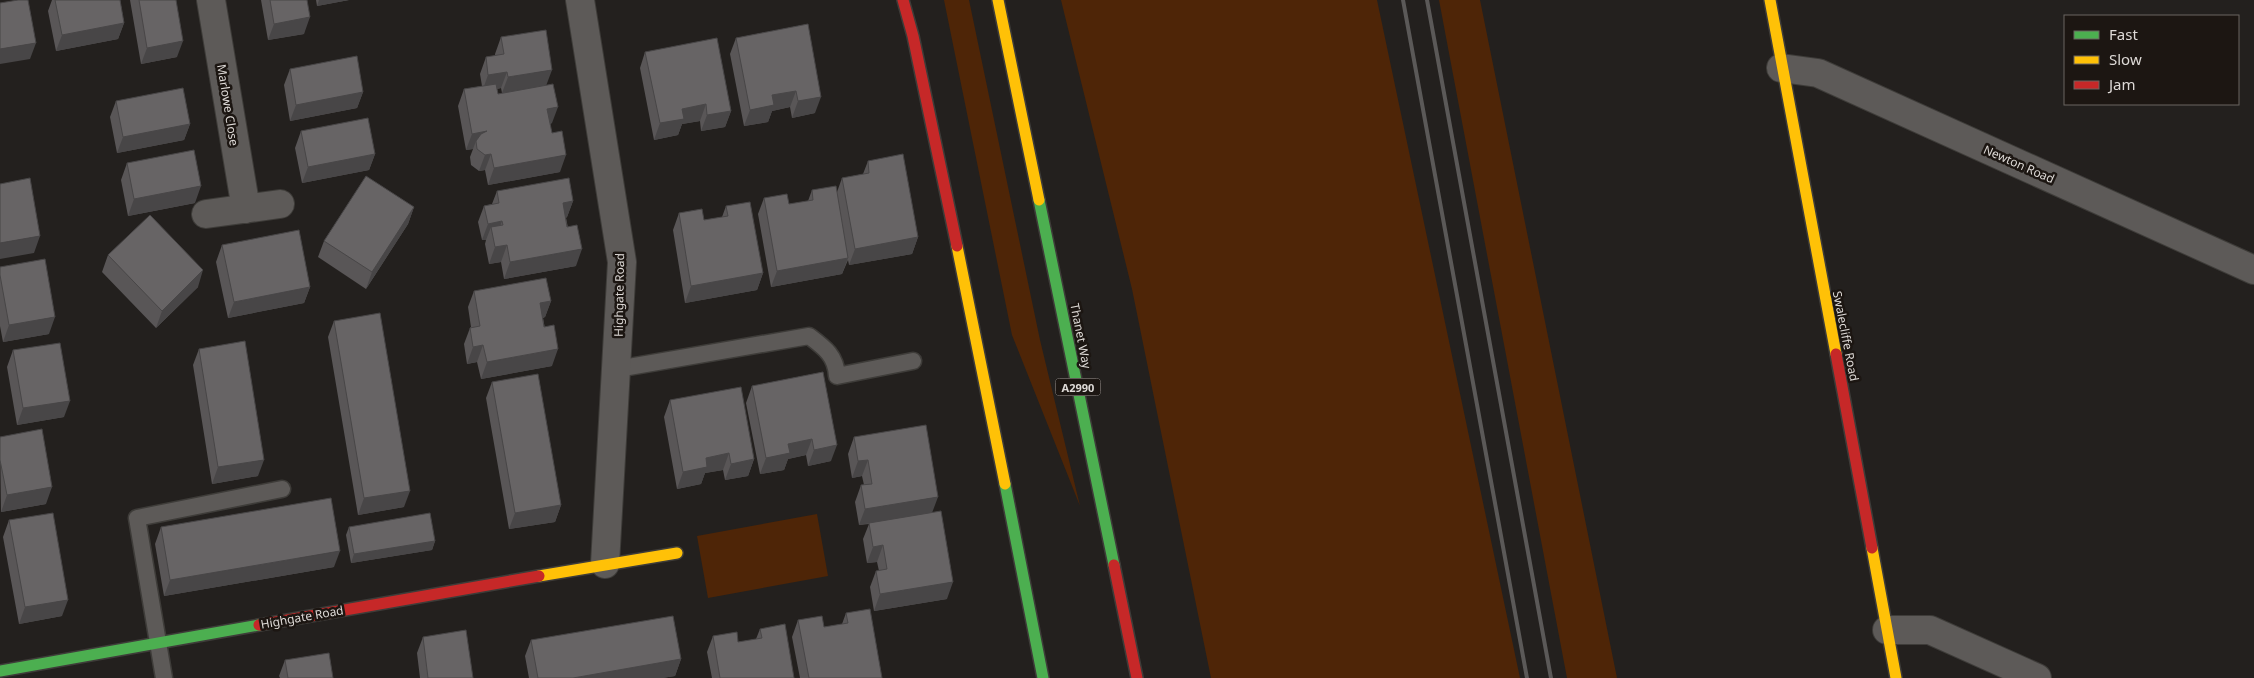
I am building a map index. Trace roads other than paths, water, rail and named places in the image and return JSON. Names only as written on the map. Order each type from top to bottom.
[{"type":"street","name":"Marlowe Close","points":[[211,0],[246,209]]},
{"type":"street","name":"Highgate Road","points":[[580,0],[622,262],[605,564]]},
{"type":"street","points":[[902,0],[913,36],[946,190],[1043,678]]},
{"type":"street","name":"Thanet Way","points":[[998,0],[1137,678]]},
{"type":"street","name":"Swalecliffe Road","points":[[1770,0],[1781,68],[1896,678]]},
{"type":"street","name":"Newton Road","points":[[1781,68],[1818,74],[2254,270]]},
{"type":"street","points":[[206,214],[280,204]]},
{"type":"street","name":"Highgate Road","points":[[0,671],[605,564],[677,553]]},
{"type":"street","points":[[1887,630],[1930,630],[2037,678]]},
{"type":"lane","points":[[617,369],[809,336],[829,351],[836,364],[837,376],[913,361]]},
{"type":"lane","points":[[164,678],[136,518],[282,489]]},
{"type":"railway","points":[[1403,0],[1527,678]]},
{"type":"railway","points":[[1427,0],[1551,678]]}]
